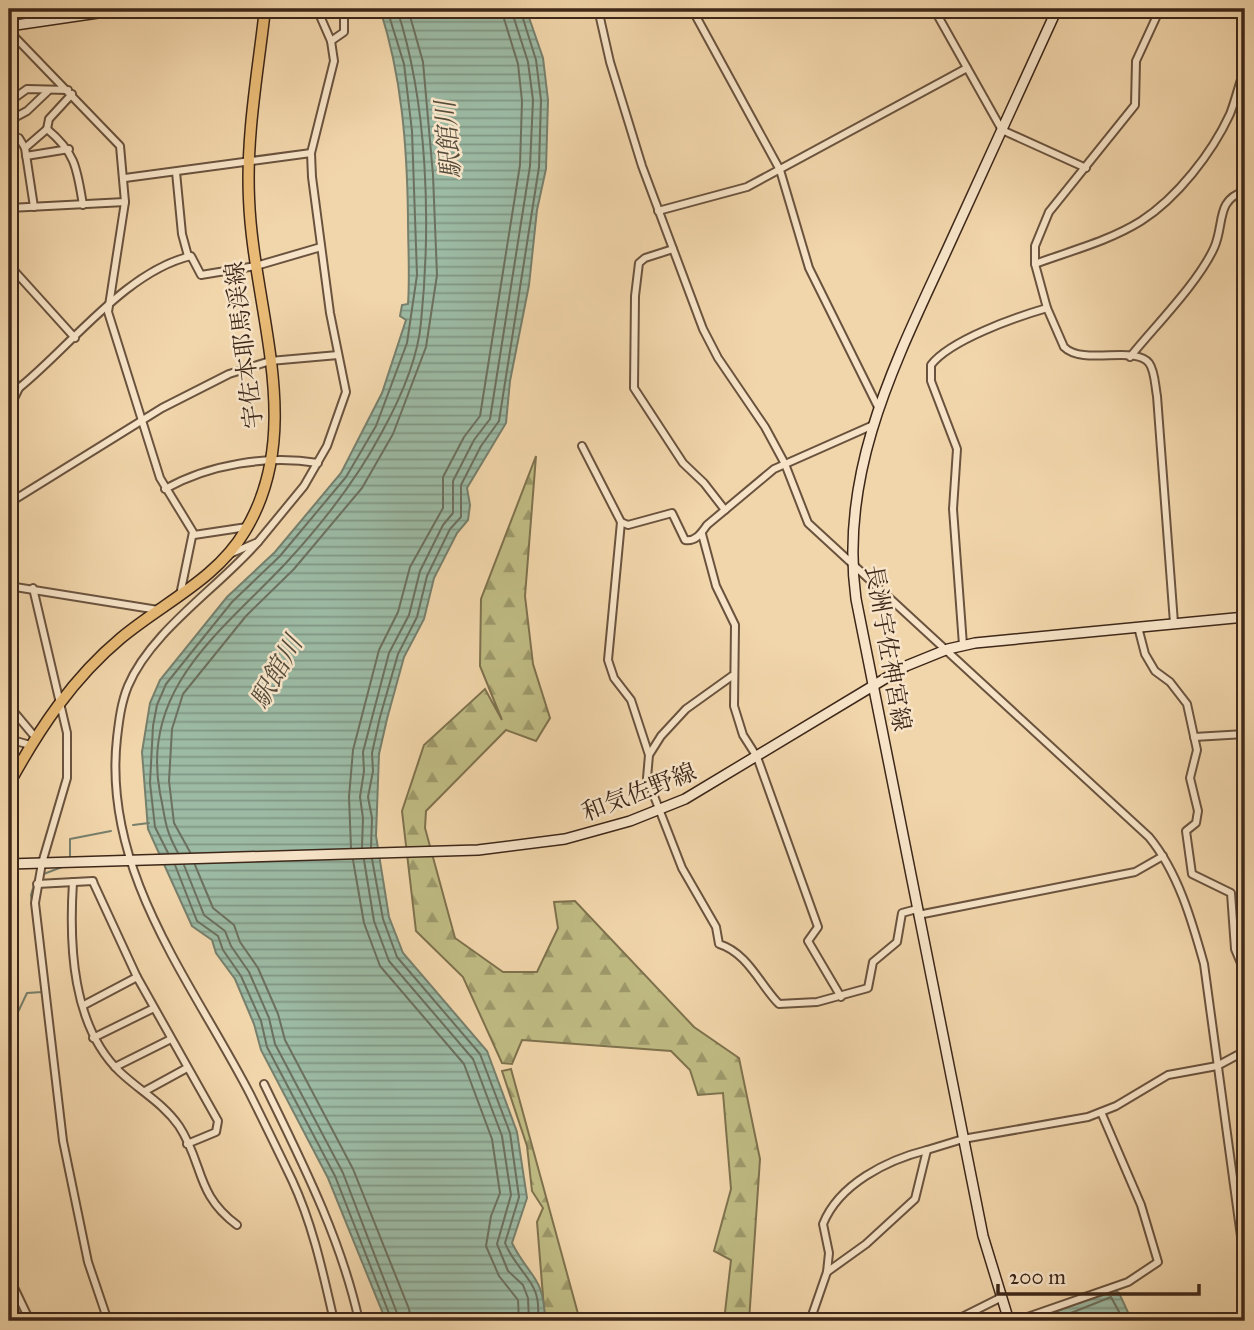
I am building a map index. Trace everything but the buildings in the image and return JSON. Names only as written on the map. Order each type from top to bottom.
[{"type":"main road","points":[[9,28],[125,9]]},
{"type":"main road","name":"宇佐本耶馬渓線","points":[[9,784],[33,741],[92,664],[227,555],[247,527],[265,492],[273,460],[276,427],[270,361],[256,266],[248,163],[265,9]]},
{"type":"main road","name":"長洲宇佐神宮線","points":[[1009,1321],[988,1259],[963,1139],[856,599],[853,561],[856,499],[871,426],[878,407],[1057,9]]},
{"type":"main road","name":"和気佐野線","points":[[9,864],[401,852],[545,843],[616,826],[706,788],[906,666],[948,649],[963,645],[1245,617]]},
{"type":"street","points":[[317,9],[331,41],[334,61],[311,153],[321,247],[346,392],[318,463],[299,494],[258,542],[158,640],[128,687],[118,725],[116,776],[118,809],[133,861],[160,933],[250,1094],[293,1182],[320,1259],[334,1321]]},
{"type":"street","points":[[331,41],[344,32],[344,9]]},
{"type":"street","points":[[598,9],[610,62],[658,211],[709,344],[765,427],[785,464],[808,523],[948,649],[1095,791],[1149,837],[1163,856],[1192,923],[1204,964],[1245,1266]]},
{"type":"street","points":[[692,9],[780,170],[809,268],[878,407]]},
{"type":"street","points":[[934,9],[1002,130],[1086,168]]},
{"type":"street","points":[[1160,9],[1136,61],[1135,105],[1044,223],[1035,246],[1035,264],[1047,308],[1060,341],[1068,352],[1130,357],[1148,362],[1157,396],[1174,624]]},
{"type":"street","points":[[9,28],[117,140],[122,152],[125,202],[108,308],[141,420],[165,489],[194,536],[180,595]]},
{"type":"street","points":[[658,211],[740,190],[967,68]]},
{"type":"street","points":[[1035,264],[1131,226],[1158,208],[1190,174],[1222,127],[1245,68]]},
{"type":"street","points":[[9,102],[27,89],[70,92]]},
{"type":"street","points":[[9,116],[12,119],[27,111],[48,91]]},
{"type":"street","points":[[25,148],[47,129],[49,119],[70,92]]},
{"type":"street","points":[[47,129],[69,149],[78,172],[83,205]]},
{"type":"street","points":[[19,138],[25,148],[34,207]]},
{"type":"street","points":[[26,156],[69,149]]},
{"type":"street","points":[[124,178],[311,153]]},
{"type":"street","points":[[176,172],[182,234],[188,256]]},
{"type":"street","points":[[1130,357],[1208,260],[1219,235],[1226,202],[1245,191]]},
{"type":"street","points":[[9,208],[125,202]]},
{"type":"street","points":[[9,409],[19,387],[139,279],[188,256],[193,257],[201,275],[256,266],[321,247]]},
{"type":"street","points":[[673,249],[645,258],[639,263],[632,381],[683,463],[725,509]]},
{"type":"street","points":[[9,265],[75,338]]},
{"type":"street","points":[[963,645],[953,509],[957,449],[931,381],[930,365],[940,356],[980,334],[1013,318],[1047,308]]},
{"type":"street","points":[[9,503],[141,420],[229,374],[270,361],[338,355]]},
{"type":"street","points":[[9,375],[19,387]]},
{"type":"street","points":[[621,522],[628,525],[673,513],[685,540],[702,534],[707,525],[764,476],[871,426]]},
{"type":"street","points":[[582,446],[621,522],[608,660],[614,678],[631,700],[649,755],[648,785],[661,809],[682,868],[716,927],[719,944],[731,948],[764,982],[779,1004],[841,997],[867,988],[873,962],[897,942],[902,913],[1136,872],[1163,856]]},
{"type":"street","points":[[165,489],[205,470],[273,460],[318,463]]},
{"type":"street","points":[[194,536],[247,527]]},
{"type":"street","points":[[702,534],[716,586],[735,625],[732,676],[736,716],[747,744],[757,757],[818,927],[808,941],[841,997]]},
{"type":"street","points":[[9,542],[9,551]]},
{"type":"street","points":[[227,555],[258,542]]},
{"type":"street","points":[[9,586],[158,610]]},
{"type":"street","points":[[33,588],[67,724],[67,778],[42,863],[35,903],[63,1141],[88,1262],[108,1321]]},
{"type":"street","points":[[1138,627],[1151,665],[1187,704],[1196,756],[1190,778],[1197,816],[1196,823],[1186,831],[1192,874],[1231,893],[1235,949],[1242,968],[1245,998]]},
{"type":"street","points":[[649,755],[680,714],[732,676]]},
{"type":"street","points":[[9,706],[33,741]]},
{"type":"street","points":[[1194,737],[1245,734]]},
{"type":"street","points":[[9,739],[33,741]]},
{"type":"street","points":[[37,884],[93,881],[154,1008],[219,1124],[216,1132],[187,1143]]},
{"type":"street","points":[[73,882],[72,946],[93,1038],[115,1067],[145,1091],[178,1125],[210,1200],[237,1224]]},
{"type":"street","points":[[84,1005],[138,977]]},
{"type":"street","points":[[93,1038],[154,1008]]},
{"type":"street","points":[[115,1067],[171,1039]]},
{"type":"street","points":[[810,1321],[827,1272],[829,1253],[823,1224],[841,1192],[899,1158],[963,1139],[1040,1128],[1101,1112],[1168,1075],[1217,1066],[1245,1051]]},
{"type":"street","points":[[145,1091],[187,1068]]},
{"type":"street","points":[[264,1084],[288,1128],[333,1239],[359,1321]]},
{"type":"street","points":[[1016,1321],[1133,1280],[1158,1262],[1141,1205],[1101,1112]]},
{"type":"street","points":[[827,1272],[866,1244],[915,1199],[927,1150]]},
{"type":"street","points":[[9,1277],[30,1321]]},
{"type":"street","points":[[954,1321],[1000,1298]]},
{"type":"green space","points":[[536,456],[525,596],[533,664],[550,718],[536,741],[506,730],[426,811],[425,828],[455,938],[503,972],[537,972],[558,928],[554,902],[575,901],[694,1027],[739,1058],[760,1159],[749,1321],[724,1321],[731,1260],[714,1251],[731,1189],[723,1093],[698,1095],[690,1070],[671,1051],[522,1040],[512,1064],[502,1063],[463,977],[416,931],[402,811],[424,745],[485,689],[502,720],[480,666],[481,599]]},
{"type":"green space","points":[[511,1069],[580,1321],[545,1321],[537,1222],[543,1208],[532,1191],[527,1146],[502,1071]]},
{"type":"water","name":"駅館川","points":[[380,9],[526,9],[543,58],[548,100],[546,169],[537,210],[529,285],[510,381],[506,423],[467,488],[470,505],[468,520],[457,533],[434,578],[424,619],[404,657],[379,754],[376,836],[389,917],[403,953],[487,1051],[517,1132],[527,1198],[512,1243],[539,1286],[545,1321],[386,1321],[328,1178],[261,1050],[254,1024],[235,979],[216,953],[212,940],[192,926],[148,829],[142,752],[150,703],[160,680],[227,597],[275,552],[341,473],[382,393],[406,320],[400,316],[402,305],[408,304],[409,293],[405,138],[394,60]]},
{"type":"water","points":[[1113,1289],[1119,1293],[1132,1321],[1052,1321],[1055,1312]]},
{"type":"waterway","points":[[133,825],[149,823]]},
{"type":"waterway","points":[[70,860],[70,839],[111,831]]},
{"type":"waterway","points":[[41,875],[62,867]]},
{"type":"waterway","points":[[35,927],[31,895],[36,878]]},
{"type":"waterway","points":[[9,1031],[27,993],[42,992],[42,985]]},
{"type":"waterway","points":[[9,1292],[25,1321]]}]
